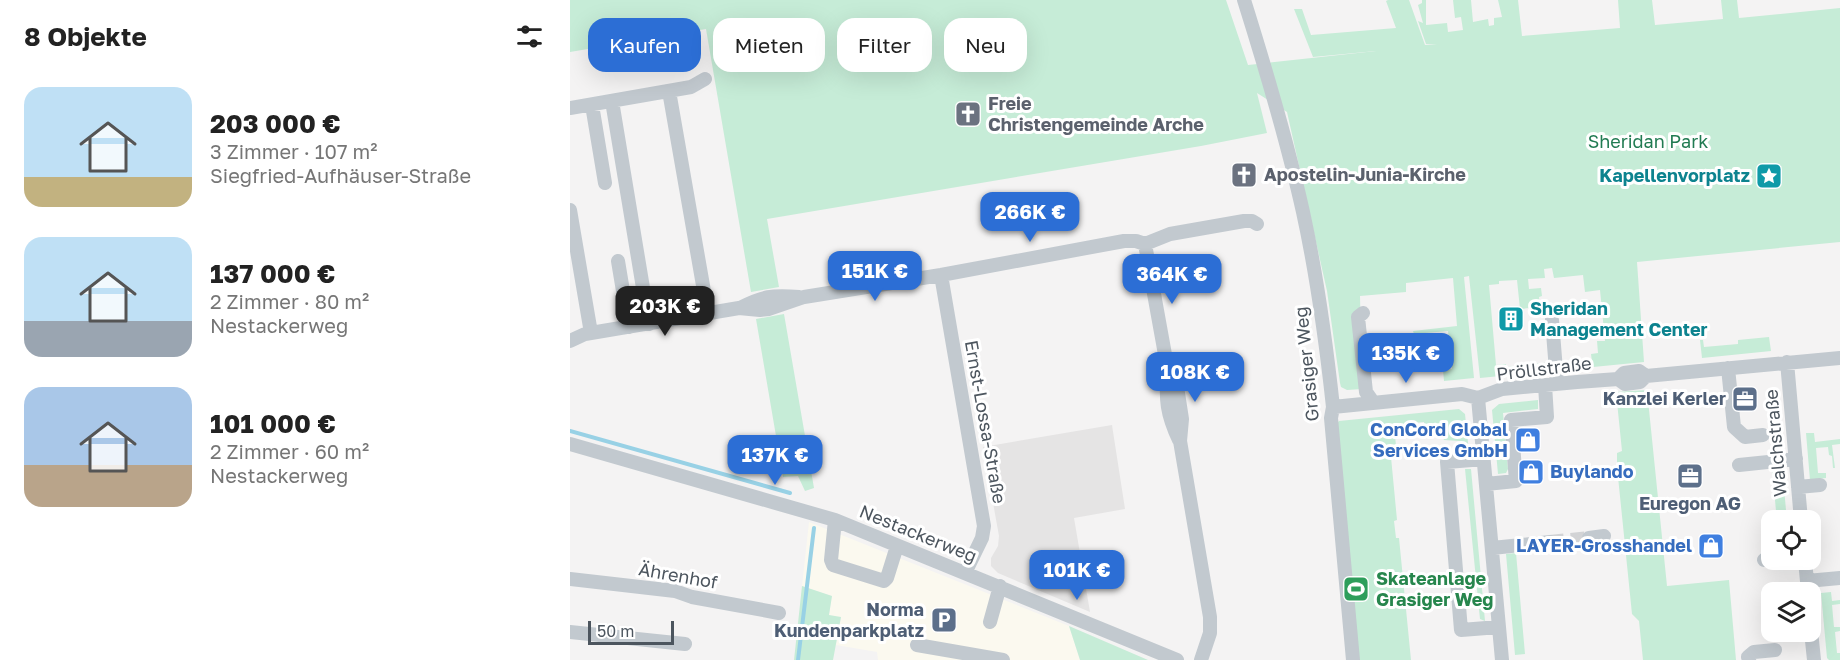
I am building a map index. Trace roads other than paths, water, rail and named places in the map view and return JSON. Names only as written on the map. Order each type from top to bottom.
[{"type":"street","name":"Grasiger Weg","points":[[1244,0],[1272,92],[1303,213],[1324,335],[1333,407],[1331,418],[1353,660]]},
{"type":"street","points":[[570,108],[691,87],[705,79]]},
{"type":"street","points":[[669,91],[708,314]]},
{"type":"street","points":[[612,101],[650,324]]},
{"type":"street","points":[[592,105],[605,183]]},
{"type":"street","points":[[570,210],[588,334]]},
{"type":"street","points":[[570,340],[588,334],[739,308],[758,298],[804,297],[1124,242],[1145,244],[1170,234],[1223,225],[1249,221],[1257,224]]},
{"type":"street","points":[[1145,244],[1168,371],[1178,393],[1182,419],[1180,441],[1210,617],[1210,633],[1201,660]]},
{"type":"street","points":[[618,261],[629,327]]},
{"type":"street","name":"Ernst-Lossa-Straße","points":[[941,275],[984,526],[982,538],[965,573]]},
{"type":"street","points":[[1363,313],[1358,317],[1366,392],[1373,402]]},
{"type":"street","points":[[1486,484],[1516,481],[1511,420],[1547,417],[1551,384],[1552,320]]},
{"type":"street","points":[[570,333],[588,334]]},
{"type":"street","name":"Pröllstraße","points":[[1333,407],[1462,394],[1478,398],[1502,389],[1618,379],[1623,373],[1639,371],[1646,376],[1840,358]]},
{"type":"street","name":"Walchstraße","points":[[1787,362],[1800,510]]},
{"type":"street","points":[[1728,368],[1734,427],[1744,437],[1763,435]]},
{"type":"street","points":[[1478,398],[1502,660]]},
{"type":"street","name":"Nestackerweg","points":[[570,444],[835,520],[1177,660]]},
{"type":"street","points":[[1484,459],[1447,462],[1461,630],[1499,627]]},
{"type":"street","points":[[1739,465],[1757,470],[1796,459]]},
{"type":"street","points":[[1798,487],[1820,485]]},
{"type":"street","points":[[835,520],[831,560],[833,565],[884,581],[897,546]]},
{"type":"street","points":[[1588,538],[1604,536]]},
{"type":"street","points":[[1492,548],[1550,542]]},
{"type":"street","points":[[1821,583],[1840,578]]},
{"type":"street","name":"Ährenhof","points":[[570,579],[675,591],[692,597],[779,613]]},
{"type":"street","points":[[990,622],[1000,586]]},
{"type":"street","points":[[570,632],[685,644]]},
{"type":"street","points":[[1812,642],[1814,660]]},
{"type":"street","points":[[917,645],[1003,660]]},
{"type":"street","points":[[1749,660],[1748,657],[1754,652],[1775,650]]},
{"type":"waterway","points":[[570,431],[790,493]]},
{"type":"waterway","points":[[798,660],[814,528]]},
{"type":"tunnel","points":[[1550,542],[1589,538]]},
{"type":"place","name":"Freie Christengemeinde Arche","points":[[968,114]]},
{"type":"place","name":"Apostelin-Junia-Kirche","points":[[1244,175]]},
{"type":"place","name":"Kapellenvorplatz","points":[[1769,176]]},
{"type":"place","name":"Sheridan Management Center","points":[[1511,319]]},
{"type":"place","name":"Kanzlei Kerler","points":[[1745,399]]},
{"type":"place","name":"ConCord Global Services GmbH","points":[[1528,440]]},
{"type":"place","name":"Buylando","points":[[1531,472]]},
{"type":"place","name":"Euregon AG","points":[[1690,476]]},
{"type":"place","name":"LAYER-Grosshandel","points":[[1711,546]]},
{"type":"place","name":"Skateanlage Grasiger Weg","points":[[1356,589]]},
{"type":"place","name":"Norma Kundenparkplatz","points":[[944,620]]},
{"type":"park label","name":"Sheridan Park","points":[[1648,142]]}]
